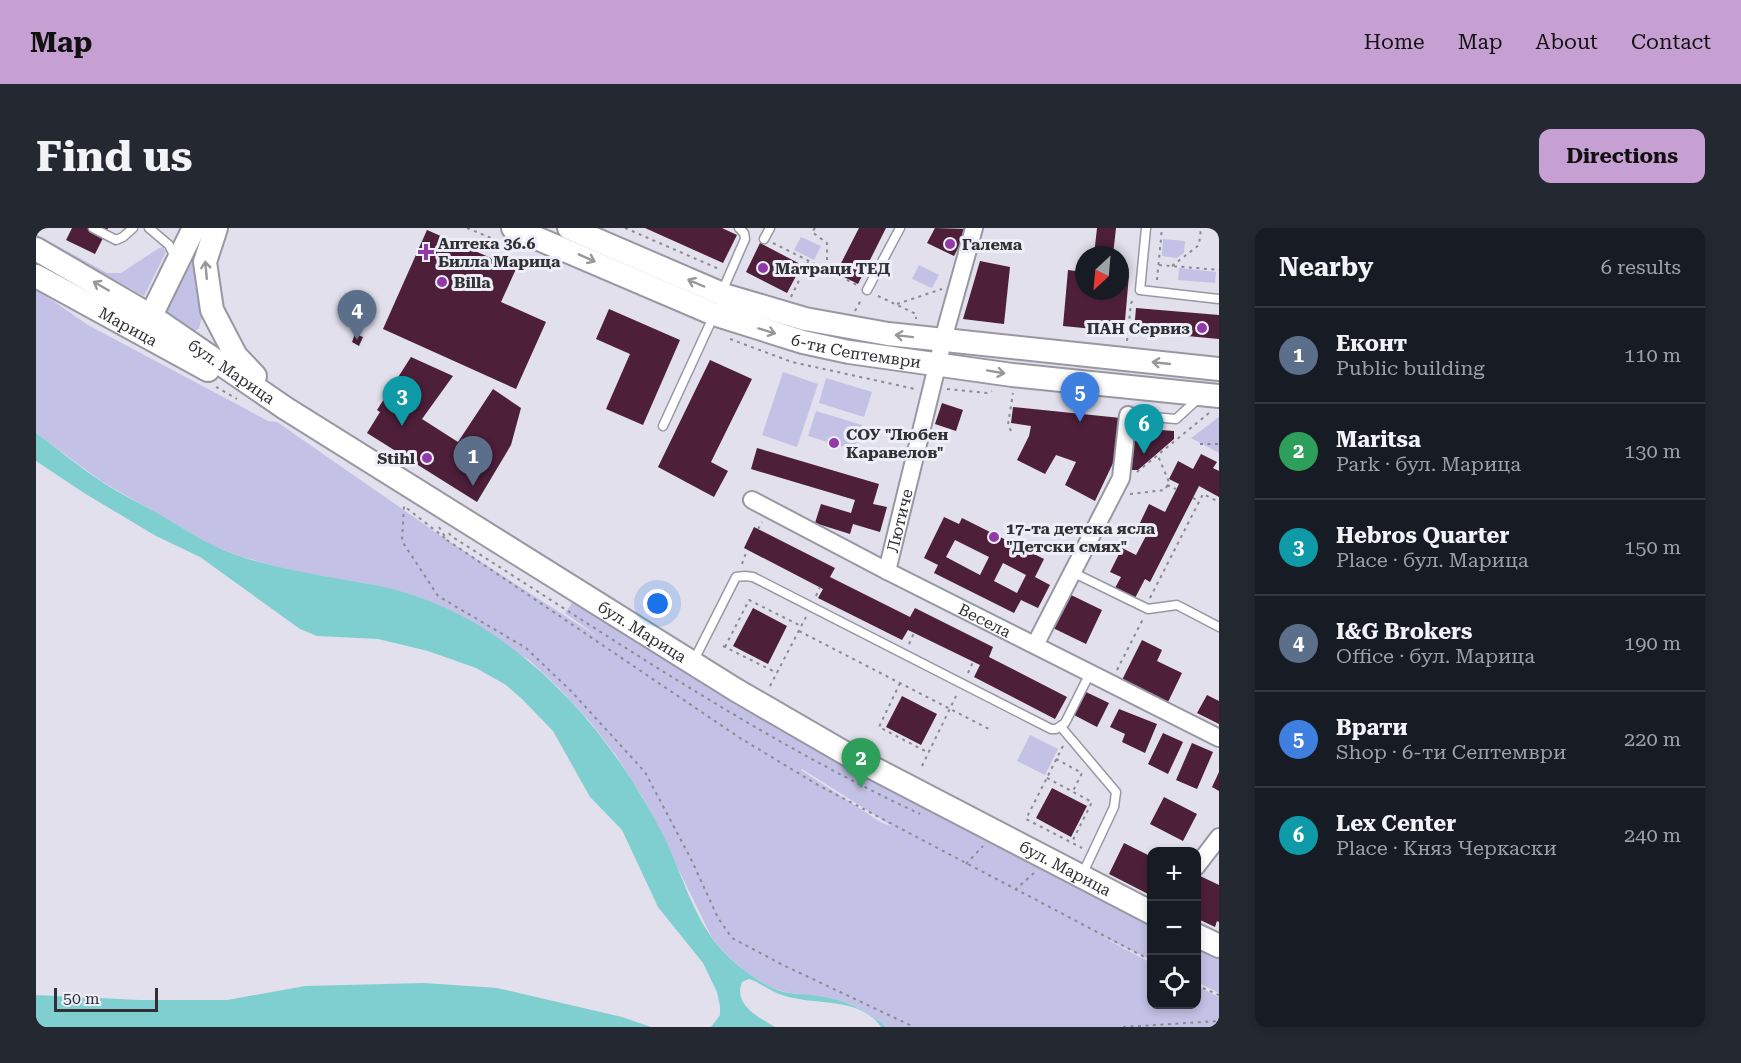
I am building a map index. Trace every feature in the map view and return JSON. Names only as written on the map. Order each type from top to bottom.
[{"type":"street","points":[[147,325],[194,228]]},
{"type":"street","points":[[181,348],[203,339],[211,327],[212,310],[205,262],[216,228]]},
{"type":"street","name":"6-ти Септември","points":[[513,228],[805,319],[888,334],[944,341],[1219,369]]},
{"type":"street","name":"6-ти Септември","points":[[568,228],[722,294],[803,342],[849,352],[1012,375],[1213,399]]},
{"type":"street","name":"Лютиче","points":[[887,572],[974,228]]},
{"type":"street","name":"Марица","points":[[36,249],[147,325]]},
{"type":"street","name":"Марица","points":[[36,276],[147,325]]},
{"type":"street","points":[[212,310],[236,356],[285,408]]},
{"type":"street","name":"бул. Марица","points":[[147,325],[181,348],[285,408],[692,664],[850,756],[1147,910]]},
{"type":"street","points":[[1035,645],[1121,478],[1128,415]]},
{"type":"street","name":"Весела","points":[[752,500],[887,572],[1219,738]]},
{"type":"street","points":[[1201,862],[1219,837]]},
{"type":"street","points":[[1201,937],[1219,946]]},
{"type":"lane","points":[[93,228],[116,240],[133,228]]},
{"type":"lane","points":[[149,228],[169,245],[178,262]]},
{"type":"lane","points":[[663,426],[745,239],[744,233],[739,228]]},
{"type":"lane","points":[[764,239],[770,228]]},
{"type":"lane","points":[[867,290],[900,228]]},
{"type":"lane","points":[[1146,228],[1140,291],[1219,299]]},
{"type":"lane","points":[[1128,415],[1176,419],[1213,399]]},
{"type":"lane","points":[[1072,572],[1147,608],[1177,605],[1219,627]]},
{"type":"lane","points":[[692,664],[736,577],[745,576],[753,577],[1046,727],[1056,729],[1065,723],[1090,673]]},
{"type":"lane","points":[[1061,727],[1116,792],[1114,807],[1082,876]]},
{"type":"path","points":[[625,228],[722,294]]},
{"type":"path","points":[[814,228],[813,232],[826,243],[827,271]]},
{"type":"path","points":[[1156,292],[1162,228]]},
{"type":"path","points":[[1172,266],[1199,245],[1201,228]]},
{"type":"path","points":[[764,239],[916,314],[916,321]]},
{"type":"path","points":[[784,298],[790,300],[809,261]]},
{"type":"path","points":[[1158,264],[1219,270]]},
{"type":"path","points":[[897,304],[959,284]]},
{"type":"path","points":[[1127,341],[1131,303],[1140,291]]},
{"type":"path","points":[[855,311],[865,312]]},
{"type":"path","points":[[1011,431],[1008,425],[1014,389]]},
{"type":"path","points":[[1121,473],[1135,474],[1158,456],[1213,399]]},
{"type":"path","points":[[1200,444],[1219,444]]},
{"type":"path","points":[[1128,495],[1165,490],[1169,482],[1158,456]]},
{"type":"path","points":[[1167,485],[1176,489]]},
{"type":"path","points":[[1110,683],[1203,494],[1219,502]]},
{"type":"path","points":[[1193,498],[1199,501]]},
{"type":"path","points":[[399,500],[429,519]]},
{"type":"path","points":[[914,1027],[781,964],[732,938],[718,918],[692,861],[645,772],[571,691],[526,648],[438,596],[402,541],[404,506],[447,540],[740,738],[818,785],[1147,958]]},
{"type":"path","points":[[438,525],[447,540]]},
{"type":"path","points":[[736,577],[747,550]]},
{"type":"path","points":[[777,673],[724,647],[749,600],[801,626]]},
{"type":"path","points":[[770,686],[810,608]]},
{"type":"path","points":[[799,631],[989,729]]},
{"type":"path","points":[[900,683],[879,727],[929,753]]},
{"type":"path","points":[[922,766],[962,684]]},
{"type":"path","points":[[1068,735],[1026,819],[1092,853]]},
{"type":"path","points":[[1056,759],[1082,773],[1072,791]]},
{"type":"path","points":[[1047,778],[1092,802],[1072,842]]},
{"type":"path","points":[[966,864],[984,845]]},
{"type":"path","points":[[1015,890],[1036,870]]},
{"type":"path","points":[[1201,987],[1219,995]]},
{"type":"path","points":[[1123,1027],[1219,1021]]},
{"type":"shaded area","points":[[36,234],[107,273],[121,273],[159,248],[163,247],[166,252],[144,296],[36,237]]},
{"type":"shaded area","points":[[801,237],[821,246],[814,260],[794,250]]},
{"type":"shaded area","points":[[1163,239],[1185,241],[1184,253],[1177,258],[1162,256]]},
{"type":"shaded area","points":[[193,256],[197,299],[203,313],[199,328],[193,333],[166,313]]},
{"type":"shaded area","points":[[919,265],[939,275],[932,288],[912,279]]},
{"type":"shaded area","points":[[1179,268],[1216,272],[1215,283],[1178,280]]},
{"type":"shaded area","points":[[36,289],[88,325],[268,421],[277,422],[447,540],[601,639],[565,613],[573,602],[737,706],[1147,923],[1147,958],[1097,934],[1147,961],[1147,1009],[1201,1009],[1201,988],[1219,997],[1219,1027],[886,1027],[868,1013],[849,1004],[828,998],[785,992],[769,986],[742,968],[712,938],[645,801],[615,754],[591,723],[529,660],[449,611],[418,597],[366,583],[323,578],[274,566],[209,544],[101,481],[36,433]],"holes":[[[802,769],[892,826],[882,823],[801,770]]]},
{"type":"shaded area","points":[[783,372],[818,384],[797,447],[762,435]]},
{"type":"shaded area","points":[[826,378],[872,392],[864,417],[819,403]]},
{"type":"shaded area","points":[[816,411],[862,425],[854,450],[808,436]]},
{"type":"shaded area","points":[[1219,417],[1219,453],[1191,438]]},
{"type":"shaded area","points":[[36,433],[110,487],[226,551],[284,568],[380,586],[413,595],[446,608],[491,633],[519,653],[569,699],[612,751],[631,779],[665,839],[704,926],[712,939],[728,956],[768,986],[789,993],[812,995],[843,1002],[861,1009],[886,1027],[881,1027],[861,1010],[782,995],[749,979],[742,982],[740,990],[744,1004],[775,1027],[711,1027],[720,1015],[720,1006],[717,992],[703,963],[658,907],[622,830],[590,797],[553,731],[522,699],[506,685],[476,668],[428,651],[378,639],[317,636],[300,629],[200,557],[156,536],[36,461]]},
{"type":"shaded area","points":[[1030,735],[1058,749],[1045,775],[1017,761]]},
{"type":"shaded area","points":[[1201,950],[1219,959],[1219,993],[1201,984]]},
{"type":"shaded area","points":[[424,983],[497,988],[622,1017],[651,1027],[36,1027],[36,995],[140,1000],[227,1000],[305,986]]},
{"type":"building","points":[[72,228],[108,228],[95,254],[66,240]]},
{"type":"building","points":[[645,228],[722,228],[737,235],[723,263]]},
{"type":"building","points":[[859,228],[886,228],[858,284],[836,273]]},
{"type":"building","points":[[935,228],[968,229],[954,256],[927,243]]},
{"type":"building","points":[[1097,228],[1116,228],[1114,246],[1095,246]]},
{"type":"building","points":[[427,230],[516,269],[501,302],[546,322],[516,389],[383,329]]},
{"type":"building","points":[[760,243],[802,265],[787,293],[746,272]]},
{"type":"building","points":[[980,261],[1010,267],[1004,324],[963,319]]},
{"type":"building","points":[[1068,270],[1075,271],[1075,300],[1127,300],[1124,332],[1063,326]]},
{"type":"building","points":[[1136,308],[1219,315],[1219,339],[1134,331]]},
{"type":"building","points":[[609,309],[680,340],[643,425],[606,409],[630,354],[596,339]]},
{"type":"building","points":[[355,334],[363,337],[359,346],[352,342]]},
{"type":"building","points":[[411,357],[453,376],[422,419],[458,442],[493,389],[521,408],[511,445],[477,502],[367,433],[380,412],[377,410]]},
{"type":"building","points":[[710,360],[752,379],[711,462],[728,471],[714,497],[658,467]]},
{"type":"building","points":[[942,403],[963,410],[956,431],[935,424]]},
{"type":"building","points":[[1013,407],[1121,418],[1114,461],[1095,501],[1065,485],[1076,462],[1056,455],[1045,474],[1017,460],[1029,436],[1031,426],[1011,423]]},
{"type":"building","points":[[1134,428],[1174,431],[1174,439],[1138,470],[1130,470]]},
{"type":"building","points":[[757,448],[879,484],[873,504],[887,507],[880,532],[853,524],[850,534],[815,523],[821,504],[851,513],[855,500],[751,469]]},
{"type":"building","points":[[1201,454],[1217,462],[1213,468],[1219,471],[1219,497],[1199,486],[1150,582],[1145,579],[1135,598],[1115,588],[1121,577],[1110,572],[1122,548],[1136,555],[1148,532],[1138,527],[1149,504],[1165,512],[1179,484],[1169,479],[1178,461],[1193,469]]},
{"type":"building","points":[[944,517],[959,524],[962,518],[1044,559],[1035,577],[1050,585],[1038,608],[1021,600],[1014,613],[934,573],[938,565],[924,558]],"holes":[[[955,540],[989,557],[980,575],[946,557]],[[1003,563],[1026,575],[1017,593],[994,581]]]},
{"type":"building","points":[[754,527],[835,568],[830,577],[910,617],[915,608],[993,647],[989,657],[1067,697],[1055,719],[974,677],[980,665],[908,630],[902,640],[818,598],[823,589],[744,548]]},
{"type":"building","points":[[1069,594],[1102,610],[1086,644],[1053,628]]},
{"type":"building","points":[[753,608],[787,626],[768,664],[733,646]]},
{"type":"building","points":[[1142,640],[1162,650],[1157,661],[1182,673],[1168,702],[1122,680]]},
{"type":"building","points":[[1086,692],[1109,703],[1097,727],[1074,715]]},
{"type":"building","points":[[1207,695],[1219,701],[1219,724],[1197,713]]},
{"type":"building","points":[[902,696],[937,714],[921,745],[886,727]]},
{"type":"building","points":[[1119,709],[1157,724],[1145,753],[1122,742],[1125,734],[1110,727]]},
{"type":"building","points":[[1163,733],[1183,742],[1168,774],[1148,764]]},
{"type":"building","points":[[1192,743],[1213,752],[1197,789],[1176,780]]},
{"type":"building","points":[[1219,772],[1219,791],[1212,787]]},
{"type":"building","points":[[1052,788],[1087,806],[1071,837],[1036,818]]},
{"type":"building","points":[[1164,797],[1197,814],[1183,841],[1150,824]]},
{"type":"building","points":[[1124,843],[1147,854],[1147,893],[1109,874]]},
{"type":"building","points":[[1201,876],[1219,885],[1219,922],[1217,921],[1215,927],[1201,920]]},
{"type":"place","name":"Галема","points":[[950,244]]},
{"type":"place","name":"Аптека 36.6 Билла Марица","points":[[426,252]]},
{"type":"place","name":"Матраци ТЕД","points":[[763,268]]},
{"type":"place","name":"Billa","points":[[442,282]]},
{"type":"place","name":"ПАН Сервиз","points":[[1202,328]]},
{"type":"place","name":"I&G Brokers","points":[[357,340]]},
{"type":"place","name":"Врати","points":[[1080,422]]},
{"type":"place","name":"Hebros Quarter","points":[[402,426]]},
{"type":"place","name":"СОУ \"Любен Каравелов\"","points":[[834,443]]},
{"type":"place","name":"Lex Center","points":[[1144,454]]},
{"type":"place","name":"Stihl","points":[[427,458]]},
{"type":"place","name":"Еконт","points":[[473,486]]},
{"type":"place","name":"17-та детска ясла \"Детски смях\"","points":[[994,537]]},
{"type":"place","name":"Maritsa","points":[[861,788]]}]
